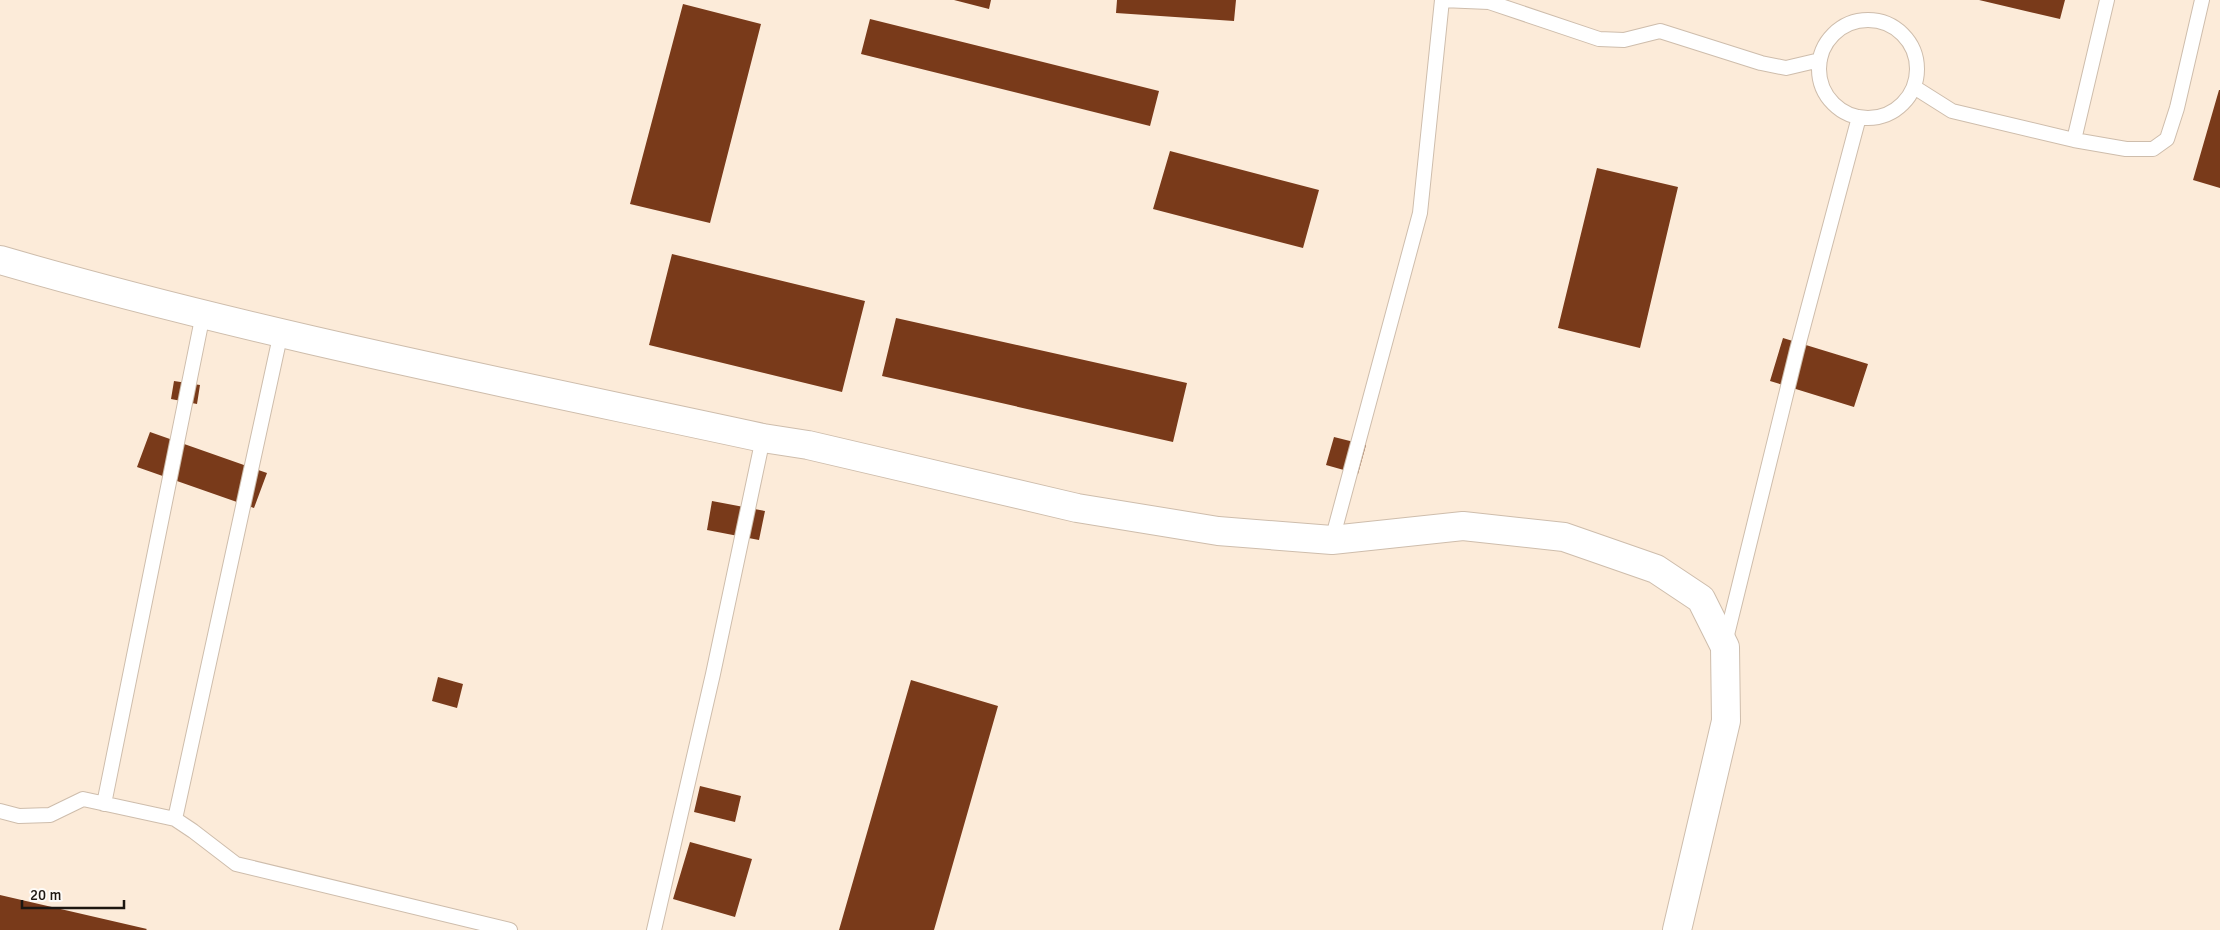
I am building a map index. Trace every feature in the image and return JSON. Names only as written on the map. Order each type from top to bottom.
[{"type":"street","points":[[0,260],[202,314],[334,346],[763,438],[808,445],[1077,508],[1218,531],[1332,540],[1463,526],[1564,537],[1656,569],[1701,599],[1724,647],[1726,721],[1677,930]]},
{"type":"lane","points":[[1332,540],[1420,213],[1442,0],[1489,1],[1599,39],[1624,40],[1660,31],[1761,63],[1786,68],[1820,60]]},
{"type":"lane","points":[[2074,140],[2107,0]]},
{"type":"lane","points":[[1914,87],[1952,111],[2074,140],[2126,149],[2153,149],[2167,139],[2177,108],[2202,0]]},
{"type":"lane","points":[[1863,20],[1889,24],[1903,34],[1914,52],[1917,69],[1914,87],[1905,101],[1892,112],[1875,118],[1859,118],[1843,111],[1825,94],[1820,78],[1820,60],[1826,44],[1837,32],[1852,23],[1863,20]]},
{"type":"lane","points":[[1724,647],[1797,350],[1859,118]]},
{"type":"lane","points":[[104,804],[202,314]]},
{"type":"lane","points":[[175,819],[280,332]]},
{"type":"lane","points":[[654,930],[713,674],[763,438]]},
{"type":"lane","points":[[0,811],[19,816],[50,815],[83,799],[175,819],[193,830],[236,864],[510,930]]},
{"type":"building","points":[[954,0],[991,0],[989,9]]},
{"type":"building","points":[[1117,0],[1236,0],[1234,21],[1116,13]]},
{"type":"building","points":[[1979,0],[2065,0],[2060,19]]},
{"type":"building","points":[[683,4],[761,24],[710,223],[630,204]]},
{"type":"building","points":[[870,19],[1159,91],[1150,126],[861,54]]},
{"type":"building","points":[[2220,90],[2220,188],[2193,180]]},
{"type":"building","points":[[1170,151],[1319,190],[1303,248],[1153,209]]},
{"type":"building","points":[[1597,168],[1678,187],[1640,348],[1558,328]]},
{"type":"building","points":[[672,254],[865,301],[842,392],[649,345]]},
{"type":"building","points":[[896,318],[1187,383],[1173,442],[882,376]]},
{"type":"building","points":[[1783,338],[1868,364],[1854,407],[1770,381]]},
{"type":"building","points":[[174,381],[200,385],[197,404],[171,399]]},
{"type":"building","points":[[150,432],[267,473],[254,508],[137,467]]},
{"type":"building","points":[[1334,437],[1366,445],[1358,474],[1326,465]]},
{"type":"building","points":[[712,501],[765,511],[759,540],[707,530]]},
{"type":"building","points":[[438,677],[463,684],[457,708],[432,701]]},
{"type":"building","points":[[911,680],[998,706],[934,930],[839,930]]},
{"type":"building","points":[[700,786],[741,796],[735,822],[694,812]]},
{"type":"building","points":[[690,842],[752,859],[735,917],[673,899]]},
{"type":"building","points":[[0,895],[147,929],[0,930]]}]
